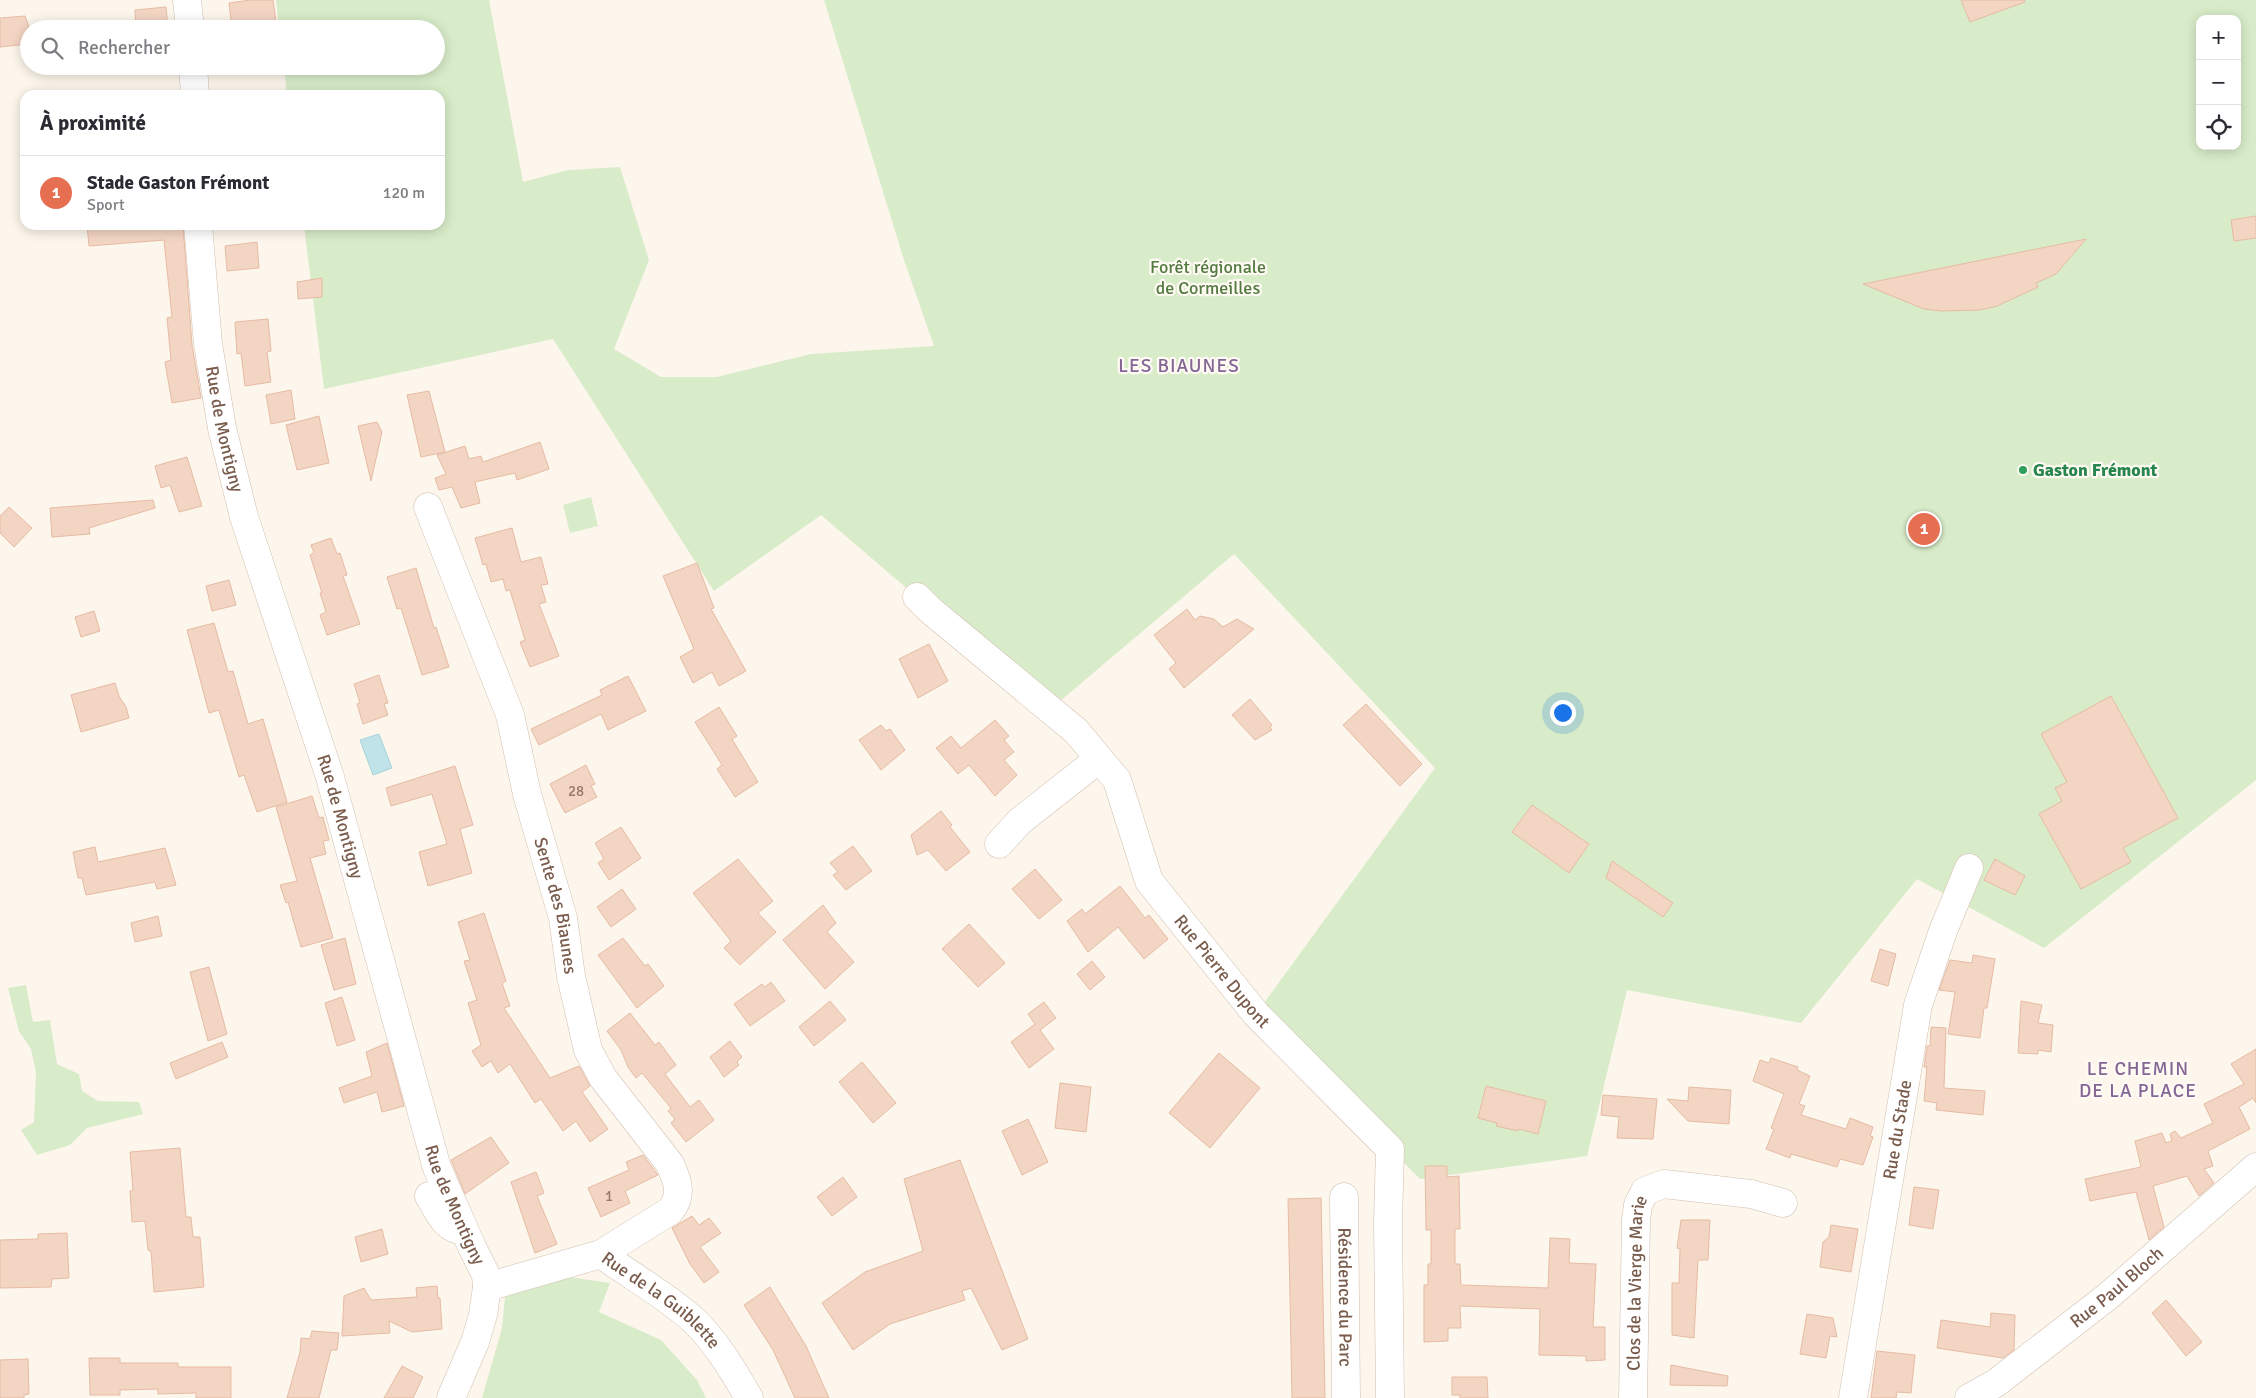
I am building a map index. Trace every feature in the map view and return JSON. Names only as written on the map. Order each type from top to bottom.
[{"type":"street","points":[[187,0],[189,20]]},
{"type":"street","points":[[194,75],[195,90]]},
{"type":"street","name":"Rue de Montigny","points":[[198,230],[208,344],[222,428],[244,517],[333,784],[437,1168],[486,1275],[487,1287],[483,1315],[475,1342],[451,1398]]},
{"type":"street","name":"Sente des Biaunes","points":[[428,507],[510,715],[527,794],[563,918],[571,976],[588,1050],[603,1078],[670,1164],[676,1176],[677,1203],[670,1211],[601,1254]]},
{"type":"street","name":"Rue Pierre Dupont","points":[[917,597],[930,610],[1076,731],[1117,780],[1149,881],[1256,1014],[1390,1149],[1388,1222],[1390,1398]]},
{"type":"street","points":[[999,844],[1020,821],[1099,759]]},
{"type":"street","name":"Rue du Stade","points":[[1853,1398],[1918,1004],[1943,931],[1969,868]]},
{"type":"street","name":"Rue Paul Bloch","points":[[1969,1398],[1996,1383],[2107,1297],[2256,1167]]},
{"type":"street","name":"Clos de la Vierge Marie","points":[[1633,1398],[1636,1220],[1638,1205],[1645,1191],[1664,1184],[1751,1194],[1784,1203]]},
{"type":"street","points":[[429,1196],[448,1225],[456,1230],[464,1230]]},
{"type":"street","name":"Résidence du Parc","points":[[1344,1196],[1346,1398]]},
{"type":"street","name":"Rue de la Guiblette","points":[[487,1287],[601,1254],[654,1289],[691,1318],[734,1373],[749,1398]]},
{"type":"green space","name":"Forêt régionale de Cormeilles","points":[[276,0],[489,0],[523,182],[568,170],[620,167],[649,260],[614,349],[661,377],[717,377],[811,354],[934,346],[904,260],[824,0],[2256,0],[2256,780],[2044,948],[1917,879],[1801,1023],[1627,990],[1587,1156],[1420,1179],[1256,1014],[1435,768],[1234,554],[1053,707],[917,597],[821,515],[714,591],[553,339],[324,389],[305,230],[445,230],[445,90],[286,90],[285,75],[445,75],[445,20],[278,20]]},
{"type":"green space","points":[[591,497],[598,526],[570,533],[563,505]]},
{"type":"green space","points":[[26,985],[33,1022],[50,1020],[57,1064],[79,1074],[82,1091],[98,1101],[139,1102],[143,1114],[87,1128],[70,1145],[37,1155],[21,1130],[34,1122],[36,1072],[31,1049],[19,1031],[8,988]]},
{"type":"green space","points":[[569,1277],[610,1283],[599,1312],[661,1340],[697,1380],[706,1398],[482,1398],[502,1328],[505,1297]]},
{"type":"water","points":[[379,734],[392,768],[373,775],[360,740]]},
{"type":"building","points":[[250,0],[273,0],[276,20],[231,20],[229,3]]},
{"type":"building","points":[[1961,0],[2024,0],[2025,2],[1970,22]]},
{"type":"building","points":[[166,7],[167,20],[136,20],[135,10]]},
{"type":"building","points":[[25,16],[26,20],[20,20],[20,45],[0,47],[0,18]]},
{"type":"building","points":[[2256,216],[2256,238],[2234,241],[2231,220]]},
{"type":"building","points":[[87,230],[183,230],[192,345],[201,398],[172,403],[165,362],[171,360],[167,318],[172,317],[164,240],[89,246]]},
{"type":"building","points":[[2086,239],[2056,274],[2036,283],[2038,287],[1997,306],[1980,310],[1942,311],[1924,309],[1863,284]]},
{"type":"building","points":[[257,242],[259,268],[227,271],[225,246]]},
{"type":"building","points":[[322,278],[322,297],[298,299],[297,282]]},
{"type":"building","points":[[268,319],[271,351],[267,352],[271,382],[245,386],[241,353],[237,354],[235,322]]},
{"type":"building","points":[[291,390],[295,419],[271,424],[266,395]]},
{"type":"building","points":[[429,391],[445,452],[421,457],[407,395]]},
{"type":"building","points":[[319,416],[329,463],[297,470],[286,425]]},
{"type":"building","points":[[377,422],[382,432],[371,481],[358,426]]},
{"type":"building","points":[[540,442],[549,469],[517,480],[515,473],[475,482],[480,503],[461,508],[452,487],[439,490],[435,478],[446,474],[437,455],[465,446],[469,459],[481,456],[483,462]]},
{"type":"building","points":[[187,457],[202,506],[179,512],[170,485],[161,488],[155,466]]},
{"type":"building","points":[[153,500],[155,508],[89,528],[90,534],[52,537],[50,508]]},
{"type":"building","points":[[9,507],[32,528],[14,547],[0,533],[0,516]]},
{"type":"building","points":[[512,528],[521,562],[541,557],[548,584],[541,585],[546,602],[539,604],[559,656],[530,667],[520,642],[525,640],[510,590],[506,591],[503,579],[491,582],[486,564],[483,565],[475,538]]},
{"type":"building","points":[[331,538],[337,554],[340,553],[347,575],[343,576],[360,624],[327,635],[320,615],[326,612],[320,593],[322,593],[310,555],[314,553],[311,545]]},
{"type":"building","points":[[697,563],[714,608],[711,609],[746,671],[719,686],[712,672],[693,683],[680,657],[694,649],[663,576]]},
{"type":"building","points":[[416,568],[434,628],[436,627],[449,667],[422,675],[401,608],[397,609],[387,577]]},
{"type":"building","points":[[229,580],[236,605],[212,611],[206,586]]},
{"type":"building","points":[[1187,609],[1195,620],[1200,616],[1214,619],[1223,627],[1237,619],[1254,629],[1184,688],[1169,669],[1176,663],[1154,635]]},
{"type":"building","points":[[94,611],[100,631],[81,637],[75,617]]},
{"type":"building","points":[[214,623],[228,672],[233,671],[248,724],[263,719],[287,802],[257,812],[244,775],[239,777],[219,710],[209,713],[187,630]]},
{"type":"building","points":[[929,644],[948,681],[918,698],[899,659]]},
{"type":"building","points":[[379,675],[388,703],[384,704],[388,715],[363,724],[357,704],[360,703],[354,684]]},
{"type":"building","points":[[628,676],[646,711],[608,730],[601,714],[539,745],[531,729],[602,695],[600,690]]},
{"type":"building","points":[[115,683],[129,718],[81,732],[71,695]]},
{"type":"building","points":[[2111,696],[2178,818],[2123,848],[2131,862],[2081,889],[2039,814],[2062,801],[2055,788],[2067,782],[2041,734]]},
{"type":"building","points":[[1250,699],[1272,725],[1270,727],[1272,730],[1255,740],[1232,715]]},
{"type":"building","points":[[1366,704],[1422,764],[1400,786],[1343,725]]},
{"type":"building","points":[[719,707],[737,736],[732,739],[758,782],[735,797],[717,769],[722,765],[695,722]]},
{"type":"building","points":[[995,720],[1009,736],[1004,740],[1014,752],[1004,760],[1017,775],[995,796],[969,765],[958,774],[936,748],[951,736],[961,748]]},
{"type":"building","points":[[881,725],[886,731],[890,729],[905,750],[881,770],[859,740]]},
{"type":"building","points":[[586,765],[595,784],[591,786],[597,797],[565,813],[550,784]]},
{"type":"building","points":[[455,766],[473,825],[460,829],[472,873],[428,886],[419,852],[447,844],[432,794],[391,806],[386,788]]},
{"type":"building","points":[[312,796],[319,818],[323,817],[329,840],[323,841],[326,854],[310,858],[333,938],[301,947],[288,902],[286,903],[280,885],[297,881],[276,807]]},
{"type":"building","points":[[1532,805],[1589,844],[1569,873],[1512,832]]},
{"type":"building","points":[[941,811],[952,825],[950,827],[970,852],[946,871],[928,850],[917,855],[911,835]]},
{"type":"building","points":[[621,827],[641,858],[609,880],[598,863],[604,859],[595,843]]},
{"type":"building","points":[[853,846],[872,871],[846,890],[833,875],[838,872],[830,863]]},
{"type":"building","points":[[95,847],[98,862],[165,848],[176,885],[157,889],[155,882],[86,895],[82,878],[78,878],[73,852]]},
{"type":"building","points":[[738,859],[773,901],[758,913],[776,932],[740,965],[724,948],[731,941],[693,893]]},
{"type":"building","points":[[1995,859],[2025,876],[2015,895],[1984,880]]},
{"type":"building","points":[[1612,861],[1673,903],[1663,917],[1606,878]]},
{"type":"building","points":[[1035,869],[1062,900],[1039,919],[1012,889]]},
{"type":"building","points":[[1120,886],[1145,918],[1149,915],[1168,939],[1144,959],[1118,927],[1088,952],[1067,921],[1082,909],[1085,914]]},
{"type":"building","points":[[622,889],[636,909],[611,927],[597,907]]},
{"type":"building","points":[[823,905],[836,923],[827,932],[854,962],[825,989],[783,940]]},
{"type":"building","points":[[484,913],[506,981],[502,983],[510,1006],[504,1008],[550,1078],[579,1066],[590,1086],[582,1092],[608,1129],[590,1142],[576,1121],[563,1131],[541,1099],[535,1103],[510,1064],[498,1073],[491,1061],[482,1067],[472,1051],[481,1045],[468,1003],[477,1000],[464,961],[470,960],[458,922]]},
{"type":"building","points":[[158,916],[162,936],[135,942],[131,923]]},
{"type":"building","points":[[969,924],[1005,963],[978,987],[942,949]]},
{"type":"building","points":[[345,938],[356,984],[334,990],[321,945]]},
{"type":"building","points":[[623,938],[645,966],[648,964],[664,986],[637,1008],[598,955]]},
{"type":"building","points":[[1880,949],[1896,954],[1888,986],[1871,981]]},
{"type":"building","points":[[1973,955],[1995,959],[1987,1008],[1984,1008],[1980,1038],[1948,1034],[1955,992],[1939,990],[1950,960],[1972,963]]},
{"type":"building","points":[[1092,961],[1105,977],[1090,990],[1077,974]]},
{"type":"building","points":[[209,967],[227,1034],[208,1041],[190,972]]},
{"type":"building","points":[[771,982],[785,1001],[750,1026],[734,1004],[762,984],[765,987]]},
{"type":"building","points":[[342,997],[355,1040],[337,1046],[325,1003]]},
{"type":"building","points":[[830,1001],[846,1020],[814,1046],[799,1027]]},
{"type":"building","points":[[2021,1001],[2042,1005],[2038,1023],[2053,1025],[2051,1052],[2038,1050],[2038,1054],[2018,1053]]},
{"type":"building","points":[[1044,1002],[1056,1018],[1040,1030],[1054,1049],[1029,1068],[1011,1042],[1035,1024],[1028,1014]]},
{"type":"building","points":[[630,1013],[655,1045],[659,1042],[676,1065],[665,1074],[690,1107],[699,1100],[714,1120],[686,1142],[671,1123],[675,1119],[668,1111],[671,1108],[642,1073],[636,1078],[628,1067],[621,1050],[607,1031]]},
{"type":"building","points":[[1931,1027],[1946,1028],[1944,1088],[1985,1091],[1983,1115],[1936,1110],[1937,1103],[1924,1101],[1927,1067],[1924,1067],[1927,1046],[1930,1046]]},
{"type":"building","points":[[730,1041],[742,1057],[737,1062],[739,1065],[724,1077],[710,1057]]},
{"type":"building","points":[[222,1042],[228,1057],[176,1079],[170,1063]]},
{"type":"building","points":[[387,1043],[404,1106],[382,1112],[377,1092],[344,1103],[339,1088],[372,1076],[366,1052]]},
{"type":"building","points":[[2256,1049],[2256,1103],[2253,1098],[2239,1107],[2250,1129],[2208,1151],[2213,1166],[2204,1169],[2214,1183],[2199,1196],[2187,1176],[2153,1186],[2164,1227],[2149,1240],[2136,1192],[2090,1201],[2085,1179],[2141,1167],[2135,1141],[2162,1133],[2166,1143],[2172,1141],[2170,1134],[2175,1131],[2181,1138],[2213,1123],[2204,1104],[2244,1084],[2231,1064]]},
{"type":"building","points":[[1219,1053],[1260,1088],[1210,1148],[1169,1113]]},
{"type":"building","points":[[1771,1058],[1798,1067],[1797,1070],[1810,1076],[1799,1104],[1805,1106],[1801,1115],[1846,1129],[1850,1118],[1873,1127],[1870,1136],[1873,1137],[1863,1165],[1840,1159],[1837,1167],[1791,1154],[1790,1158],[1766,1149],[1774,1129],[1771,1128],[1784,1094],[1753,1081],[1760,1060],[1769,1063]]},
{"type":"building","points":[[862,1062],[896,1103],[873,1123],[839,1082]]},
{"type":"building","points":[[1060,1083],[1091,1087],[1086,1132],[1055,1128]]},
{"type":"building","points":[[1486,1086],[1546,1101],[1538,1134],[1496,1126],[1497,1123],[1478,1118]]},
{"type":"building","points":[[1689,1087],[1731,1090],[1729,1124],[1688,1121],[1667,1099],[1688,1101]]},
{"type":"building","points":[[1603,1095],[1657,1099],[1653,1139],[1617,1138],[1619,1117],[1601,1115]]},
{"type":"building","points":[[1028,1119],[1048,1162],[1022,1175],[1002,1131]]},
{"type":"building","points":[[491,1137],[509,1163],[465,1194],[451,1160]]},
{"type":"building","points":[[180,1148],[186,1217],[191,1217],[193,1237],[200,1237],[204,1287],[154,1292],[151,1251],[148,1250],[145,1221],[132,1222],[130,1191],[133,1190],[130,1152]]},
{"type":"building","points":[[643,1155],[658,1175],[625,1191],[630,1203],[601,1217],[588,1188],[629,1170],[626,1162]]},
{"type":"building","points":[[960,1160],[1028,1339],[1002,1350],[971,1288],[962,1291],[965,1300],[890,1324],[853,1350],[822,1303],[865,1272],[923,1251],[904,1179]]},
{"type":"building","points":[[1425,1166],[1447,1166],[1447,1177],[1459,1176],[1460,1229],[1455,1229],[1455,1264],[1460,1264],[1461,1285],[1548,1288],[1550,1238],[1570,1239],[1569,1263],[1596,1264],[1593,1327],[1605,1327],[1605,1360],[1586,1361],[1586,1356],[1539,1355],[1540,1309],[1460,1306],[1461,1328],[1448,1328],[1448,1341],[1424,1342],[1424,1285],[1428,1285],[1428,1264],[1431,1264],[1431,1230],[1426,1230]]},
{"type":"building","points":[[536,1172],[544,1193],[537,1196],[557,1244],[535,1253],[511,1182]]},
{"type":"building","points":[[843,1177],[857,1197],[832,1216],[817,1197]]},
{"type":"building","points":[[1914,1187],[1939,1190],[1933,1229],[1909,1225]]},
{"type":"building","points":[[1321,1198],[1325,1398],[1292,1398],[1288,1199]]},
{"type":"building","points":[[692,1216],[699,1225],[709,1218],[721,1233],[700,1247],[719,1272],[704,1283],[690,1264],[672,1228]]},
{"type":"building","points":[[1681,1220],[1710,1220],[1708,1260],[1698,1260],[1694,1338],[1672,1335],[1672,1283],[1679,1283],[1680,1249],[1677,1248]]},
{"type":"building","points":[[1831,1225],[1858,1229],[1851,1272],[1820,1267],[1823,1242],[1829,1237]]},
{"type":"building","points":[[382,1229],[388,1254],[361,1262],[355,1237]]},
{"type":"building","points":[[67,1233],[69,1278],[52,1279],[51,1287],[0,1288],[0,1240],[38,1239],[38,1234]]},
{"type":"building","points":[[437,1286],[438,1298],[440,1298],[442,1329],[412,1332],[389,1321],[390,1333],[342,1336],[344,1296],[364,1288],[371,1300],[417,1297],[416,1288]]},
{"type":"building","points":[[770,1287],[806,1346],[829,1398],[795,1398],[773,1350],[744,1305]]},
{"type":"building","points":[[2166,1300],[2202,1342],[2186,1356],[2152,1313]]},
{"type":"building","points":[[1991,1313],[2015,1315],[2014,1350],[2003,1358],[1937,1348],[1941,1320],[1990,1327]]},
{"type":"building","points":[[1807,1314],[1833,1318],[1837,1337],[1830,1336],[1826,1358],[1800,1354]]},
{"type":"building","points":[[312,1331],[339,1333],[337,1350],[331,1350],[319,1398],[287,1398],[300,1352],[301,1338],[310,1339]]},
{"type":"building","points":[[1877,1351],[1915,1355],[1911,1393],[1897,1392],[1896,1398],[1871,1398]]},
{"type":"building","points":[[89,1358],[120,1358],[120,1363],[178,1363],[178,1367],[231,1367],[231,1398],[196,1398],[196,1393],[158,1394],[158,1389],[120,1390],[120,1395],[90,1395]]},
{"type":"building","points":[[28,1359],[29,1394],[24,1395],[24,1398],[0,1398],[0,1360]]},
{"type":"building","points":[[1671,1365],[1728,1376],[1727,1386],[1670,1385]]},
{"type":"building","points":[[402,1366],[423,1377],[413,1398],[384,1398]]},
{"type":"building","points":[[1452,1377],[1487,1377],[1488,1398],[1460,1398],[1460,1395],[1452,1395]]},
{"type":"place","name":"Gaston Frémont","points":[[2023,470]]},
{"type":"place","name":"Stade Gaston Frémont","points":[[1924,529]]},
{"type":"district","name":"LES BIAUNES","points":[[1179,366]]},
{"type":"district","name":"LE CHEMIN DE LA PLACE","points":[[2138,1080]]}]
